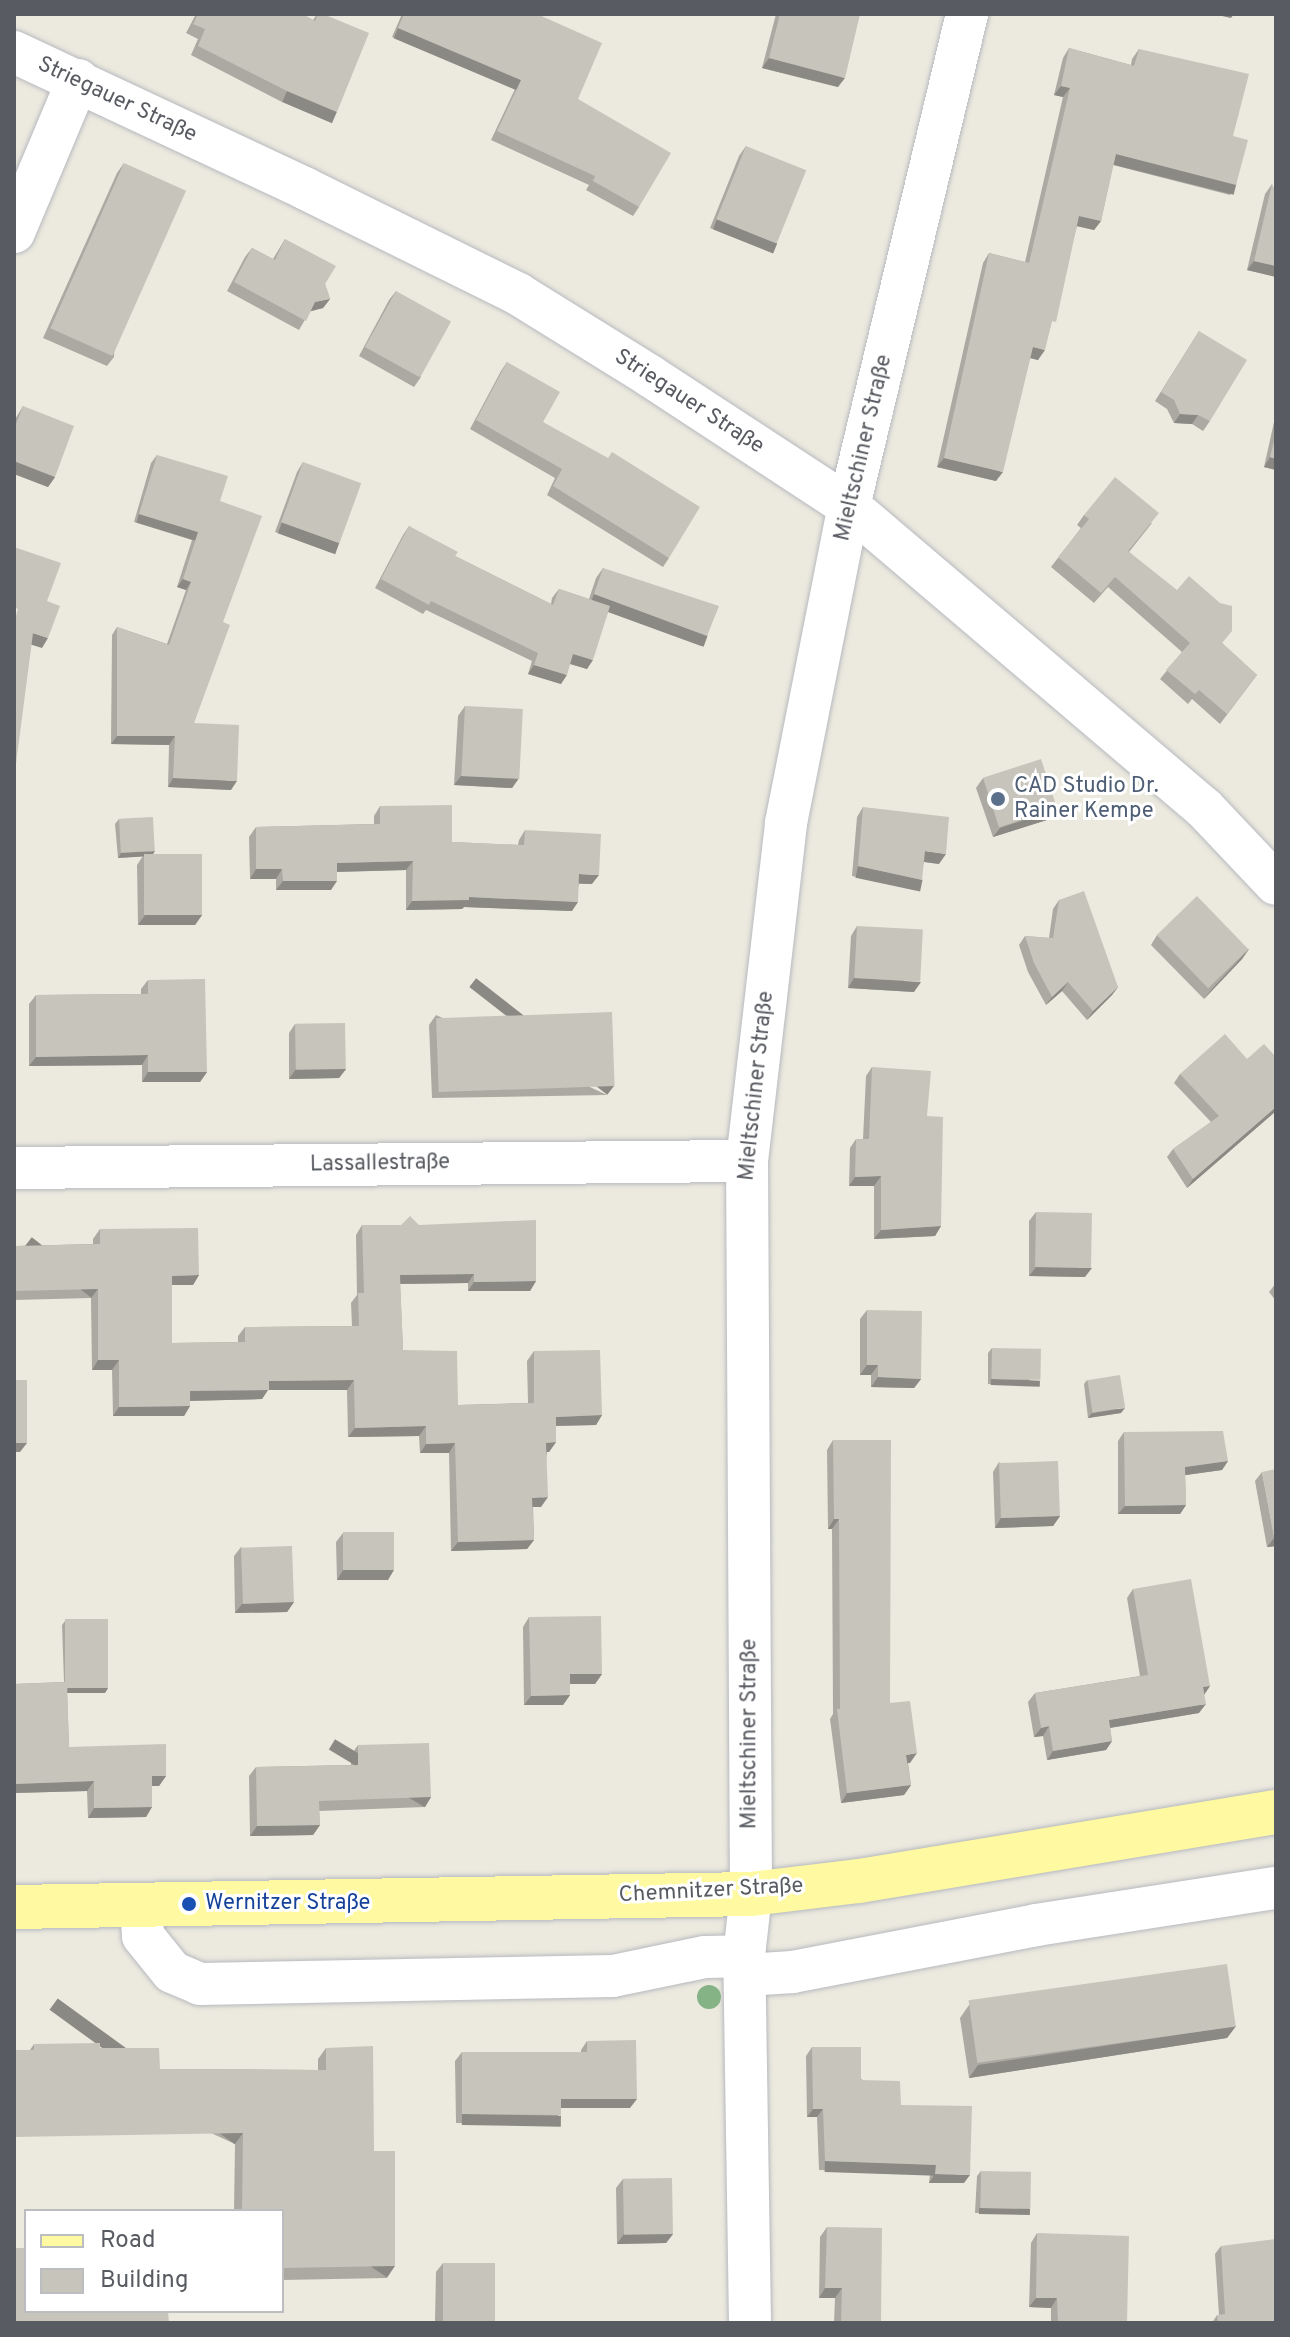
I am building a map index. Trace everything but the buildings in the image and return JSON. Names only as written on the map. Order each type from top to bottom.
[{"type":"main road","name":"Chemnitzer Straße","points":[[14,1907],[751,1894],[859,1881],[1276,1812]]},
{"type":"street","name":"Mieltschiner Straße","points":[[750,2323],[744,1965],[751,1894],[747,1161],[786,823],[849,506],[967,14]]},
{"type":"street","name":"Striegauer Straße","points":[[14,52],[78,80],[518,294],[849,506],[1205,809],[1276,884]]},
{"type":"street","points":[[14,232],[78,80]]},
{"type":"street","name":"Lassallestraße","points":[[14,1168],[747,1161]]},
{"type":"street","points":[[141,1906],[143,1936],[172,1972],[200,1984],[613,1976],[705,1957],[793,1972],[1036,1925],[1276,1888]]},
{"type":"place","name":"CAD Studio Dr. Rainer Kempe","points":[[998,799]]},
{"type":"place","name":"Wernitzer Straße","points":[[189,1904]]}]
